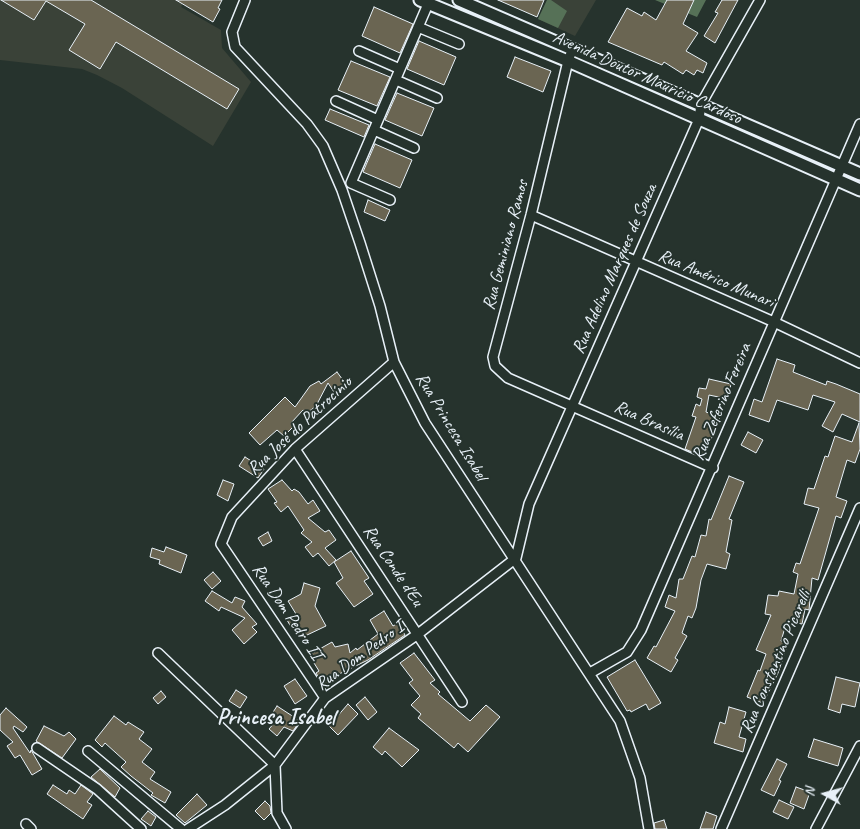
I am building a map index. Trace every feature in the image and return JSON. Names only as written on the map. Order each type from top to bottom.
[{"type":"street","name":"Rua Princesa Isabel","points":[[245,0],[232,32],[233,42],[240,54],[307,124],[323,146],[342,190],[360,243],[380,306],[394,362],[425,423],[516,558],[620,721],[640,778],[649,829]]},
{"type":"street","name":"Avenida Doutor Maurício Cardoso","points":[[459,0],[860,174]]},
{"type":"street","name":"Rua Adelino Marques de Souza","points":[[516,558],[529,504],[699,119],[701,104],[760,0]]},
{"type":"street","name":"Avenida Doutor Maurício Cardoso","points":[[424,2],[568,61],[860,190]]},
{"type":"street","points":[[390,200],[351,183],[418,27],[424,2]]},
{"type":"street","points":[[475,22],[480,9]]},
{"type":"street","points":[[418,27],[459,44]]},
{"type":"street","name":"Rua Geminiano Ramos","points":[[572,404],[508,378],[494,366],[493,357],[532,215],[568,61],[573,48]]},
{"type":"street","points":[[359,51],[400,69]]},
{"type":"street","points":[[396,80],[437,98]]},
{"type":"street","points":[[336,101],[378,120]]},
{"type":"street","name":"Rua Zeferino Fereira","points":[[590,673],[627,652],[641,630],[860,124]]},
{"type":"street","points":[[374,130],[414,148]]},
{"type":"street","name":"Rua Américo Munari","points":[[532,215],[774,322],[860,363]]},
{"type":"street","name":"Rua José do Patrocínio","points":[[221,544],[232,517],[295,448],[394,362]]},
{"type":"street","name":"Rua Brasília","points":[[572,404],[712,468]]},
{"type":"street","name":"Rua Conde d'Eu","points":[[295,448],[462,702]]},
{"type":"street","name":"Rua Constantino Picarelli","points":[[721,829],[860,508]]},
{"type":"street","name":"Rua Dom Pedro II","points":[[221,544],[325,698]]},
{"type":"street","name":"Rua Dom Pedro I","points":[[188,829],[225,805],[275,765],[325,698],[418,634],[516,558]]},
{"type":"street","points":[[158,653],[275,765],[277,813],[286,829]]},
{"type":"street","points":[[816,829],[860,746]]},
{"type":"street","points":[[37,748],[97,789],[141,829]]},
{"type":"street","points":[[88,751],[181,829]]},
{"type":"shaded area","points":[[0,0],[185,0],[181,7],[221,30],[222,48],[251,82],[213,146],[122,88],[97,75],[82,69],[0,60]]},
{"type":"shaded area","points":[[547,0],[596,0],[575,36],[538,19]]},
{"type":"green space","points":[[547,0],[551,0],[567,11],[558,28],[538,19]]},
{"type":"green space","points":[[655,0],[706,0],[697,17]]},
{"type":"building","points":[[1,0],[91,0],[239,89],[227,109],[116,42],[100,69],[69,50],[85,24],[46,1],[34,20]]},
{"type":"building","points":[[176,0],[222,0],[218,8],[220,9],[213,22]]},
{"type":"building","points":[[498,0],[544,0],[537,17]]},
{"type":"building","points":[[667,0],[694,0],[683,24],[698,33],[686,51],[707,63],[703,73],[697,70],[694,75],[686,70],[683,74],[664,62],[662,65],[608,42],[627,8],[642,16],[644,12],[656,20]]},
{"type":"building","points":[[722,0],[738,0],[715,43],[704,36],[718,13],[715,12]]},
{"type":"building","points":[[374,7],[413,24],[400,53],[362,36]]},
{"type":"building","points":[[419,41],[456,57],[444,85],[407,69]]},
{"type":"building","points":[[515,57],[551,71],[543,92],[507,77]]},
{"type":"building","points":[[351,61],[390,77],[377,106],[338,90]]},
{"type":"building","points":[[397,93],[434,108],[422,136],[385,120]]},
{"type":"building","points":[[330,109],[369,125],[364,137],[325,120]]},
{"type":"building","points":[[375,144],[412,160],[400,188],[363,172]]},
{"type":"building","points":[[368,200],[390,210],[385,221],[364,212]]},
{"type":"building","points":[[777,359],[795,365],[793,372],[826,385],[827,381],[860,394],[860,422],[842,414],[833,432],[822,426],[835,402],[813,395],[808,410],[777,400],[769,422],[749,415],[754,399],[762,402]]},
{"type":"building","points":[[337,372],[348,387],[336,395],[328,383],[316,406],[307,413],[303,410],[291,423],[294,426],[284,436],[277,430],[260,445],[249,433],[285,397],[295,407],[310,386],[319,381],[321,384]]},
{"type":"building","points":[[709,379],[731,384],[728,399],[709,395],[706,412],[720,417],[704,457],[685,449],[696,417],[692,416],[696,404],[700,406],[702,399],[697,397],[699,388],[706,389]]},
{"type":"building","points":[[859,423],[860,449],[855,463],[847,460],[836,497],[847,501],[841,518],[836,516],[818,580],[812,578],[809,610],[805,609],[802,624],[787,621],[781,641],[788,643],[778,673],[763,703],[747,697],[766,654],[756,650],[771,615],[765,614],[768,595],[778,596],[779,591],[794,594],[798,574],[793,572],[796,563],[800,564],[819,508],[804,504],[808,488],[814,489],[825,456],[828,457],[835,436],[852,442]]},
{"type":"building","points":[[748,432],[763,440],[756,453],[741,445]]},
{"type":"building","points":[[245,457],[264,469],[258,478],[239,466]]},
{"type":"building","points":[[729,476],[744,482],[729,519],[732,520],[726,552],[730,554],[726,569],[707,564],[701,580],[696,608],[692,618],[688,616],[682,633],[687,636],[675,658],[678,660],[671,672],[647,658],[654,646],[656,647],[675,611],[665,607],[669,595],[676,598],[679,579],[683,579],[692,556],[695,557],[701,535],[706,536],[709,519],[711,520]]},
{"type":"building","points":[[223,480],[234,484],[228,501],[217,495]]},
{"type":"building","points":[[282,480],[292,491],[294,489],[299,492],[308,504],[313,500],[320,511],[308,518],[325,532],[329,530],[336,540],[325,548],[336,560],[329,566],[318,553],[313,557],[305,547],[312,542],[301,533],[304,530],[288,506],[281,512],[274,503],[277,502],[268,489]]},
{"type":"building","points":[[268,532],[272,541],[263,546],[258,538]]},
{"type":"building","points":[[166,547],[187,555],[181,573],[159,564],[160,560],[150,557],[152,548],[164,552]]},
{"type":"building","points":[[351,551],[369,578],[364,581],[373,594],[354,607],[336,583],[343,578],[334,562]]},
{"type":"building","points":[[213,572],[221,581],[212,589],[204,580]]},
{"type":"building","points":[[304,583],[320,588],[315,606],[326,626],[305,636],[297,624],[291,627],[287,620],[296,614],[288,601],[301,594]]},
{"type":"building","points":[[212,591],[232,603],[235,597],[245,601],[242,607],[257,624],[252,627],[257,632],[244,644],[232,630],[245,618],[221,607],[219,611],[205,601]]},
{"type":"building","points":[[384,611],[393,626],[398,623],[405,635],[368,660],[335,676],[336,678],[324,686],[316,673],[319,671],[309,655],[332,642],[335,647],[348,644],[350,653],[356,648],[357,650],[378,634],[370,620]]},
{"type":"building","points":[[414,653],[435,680],[430,683],[440,692],[438,694],[470,721],[486,705],[500,717],[468,752],[458,743],[454,748],[418,718],[421,714],[411,705],[420,696],[409,683],[413,680],[400,663]]},
{"type":"building","points":[[635,660],[661,703],[649,710],[646,704],[631,712],[630,710],[627,711],[607,677]]},
{"type":"building","points":[[836,677],[860,683],[855,707],[842,704],[840,713],[828,709]]},
{"type":"building","points":[[295,679],[307,696],[295,704],[284,686]]},
{"type":"building","points":[[236,690],[247,697],[240,708],[229,701]]},
{"type":"building","points":[[161,691],[166,697],[158,704],[153,698]]},
{"type":"building","points":[[365,697],[377,712],[368,720],[356,705]]},
{"type":"building","points":[[348,704],[358,714],[338,735],[329,726]]},
{"type":"building","points":[[277,706],[300,721],[293,731],[284,727],[277,736],[269,729],[276,721],[270,717]]},
{"type":"building","points":[[729,707],[746,712],[739,737],[746,739],[743,752],[714,743],[720,722],[725,724]]},
{"type":"building","points":[[6,708],[27,727],[23,732],[14,726],[13,728],[30,753],[31,750],[42,769],[32,775],[20,755],[15,758],[7,746],[13,742],[0,730],[0,715]]},
{"type":"building","points":[[114,716],[126,725],[128,722],[144,732],[139,739],[152,749],[142,762],[155,772],[150,779],[171,792],[165,803],[151,795],[153,793],[121,767],[126,762],[105,743],[102,747],[95,740]]},
{"type":"building","points":[[44,726],[64,736],[69,732],[76,739],[62,758],[36,741]]},
{"type":"building","points":[[389,728],[419,750],[402,767],[385,751],[382,755],[373,747]]},
{"type":"building","points":[[814,739],[843,748],[838,766],[808,757]]},
{"type":"building","points":[[777,759],[787,764],[774,796],[761,790]]},
{"type":"building","points":[[100,769],[120,788],[115,797],[91,777]]},
{"type":"building","points":[[53,785],[67,794],[69,790],[75,794],[81,785],[93,794],[87,802],[92,805],[83,819],[47,794]]},
{"type":"building","points":[[796,787],[810,792],[804,809],[790,803]]},
{"type":"building","points":[[197,794],[207,805],[185,823],[176,815]]},
{"type":"building","points":[[779,800],[794,807],[788,819],[773,812]]},
{"type":"building","points":[[265,801],[270,806],[271,813],[264,820],[255,811]]},
{"type":"building","points":[[148,811],[156,817],[151,826],[141,819]]},
{"type":"building","points":[[706,812],[717,816],[713,829],[700,829]]},
{"type":"building","points":[[664,820],[667,829],[655,829],[654,823]]},
{"type":"district","name":"Princesa Isabel","points":[[276,718]]}]
